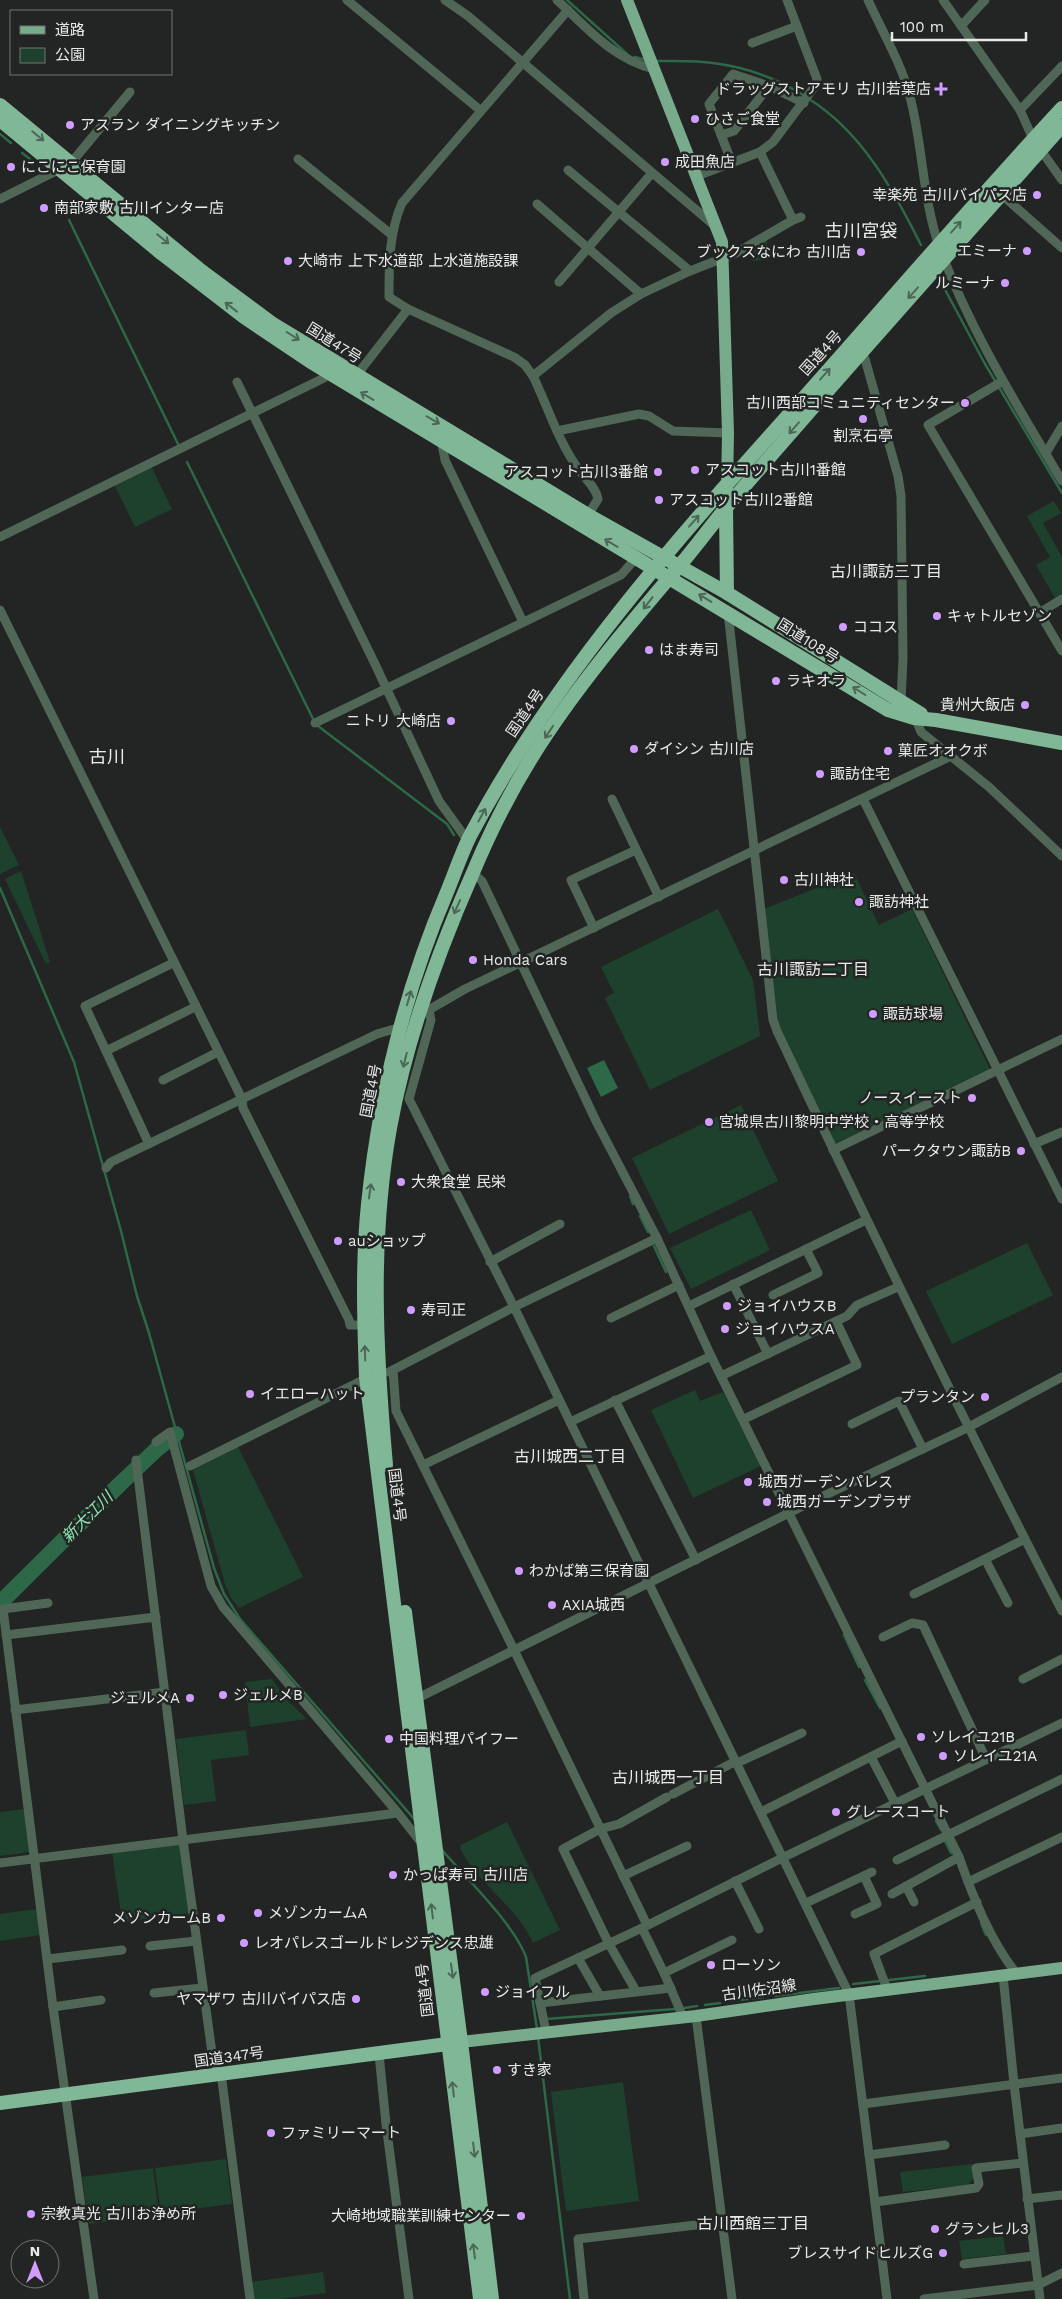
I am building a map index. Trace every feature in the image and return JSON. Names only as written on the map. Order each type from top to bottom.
[{"type":"highway","name":"国道47号","points":[[0,105],[161,253],[244,317],[326,371],[636,558],[679,566]]},
{"type":"highway","name":"国道4号","points":[[430,1843],[421,1819],[372,1376],[380,1210],[390,1127],[448,927],[505,804],[532,757],[592,674],[669,576],[860,353],[942,252],[1002,195],[1062,108]]},
{"type":"highway","name":"国道47号","points":[[0,120],[65,166],[266,318],[356,376],[588,515],[657,563],[669,576]]},
{"type":"highway","name":"国道4号","points":[[492,2299],[455,2043],[430,1843],[416,1699],[364,1325],[368,1207],[381,1123],[401,1027],[434,922],[468,841],[527,739],[583,657],[657,563],[728,482],[942,252],[1037,144],[1062,126]]},
{"type":"highway","points":[[726,508],[727,593]]},
{"type":"highway","name":"国道108号","points":[[679,566],[727,593],[901,703],[914,715]]},
{"type":"highway","name":"国道108号","points":[[669,576],[888,710],[1062,743]]},
{"type":"highway","name":"国道4号","points":[[455,2043],[480,2299]]},
{"type":"highway","name":"国道347号","points":[[0,2103],[455,2043]]},
{"type":"main road","points":[[627,0],[722,242],[724,257],[728,433],[726,508]]},
{"type":"main road","name":"古川佐沼線","points":[[455,2043],[696,2016],[849,1994],[1062,1968]]},
{"type":"street","points":[[347,0],[480,110]]},
{"type":"street","points":[[445,0],[468,16],[716,227]]},
{"type":"street","points":[[557,0],[624,58],[637,65],[652,64]]},
{"type":"street","points":[[697,176],[760,152],[774,142],[807,99],[817,79],[787,0]]},
{"type":"street","points":[[868,0],[899,64],[910,94],[933,221],[954,286],[998,384],[1046,453],[1062,481]]},
{"type":"street","points":[[943,0],[1020,110],[1037,144],[1062,180]]},
{"type":"street","points":[[961,26],[984,0]]},
{"type":"street","points":[[568,10],[402,202],[396,216],[392,235],[390,297],[408,309],[514,357],[526,365],[533,376],[557,431],[578,470],[597,492],[598,499],[588,515]]},
{"type":"street","points":[[752,43],[797,26]]},
{"type":"street","points":[[1020,110],[1062,66]]},
{"type":"street","points":[[732,163],[709,104],[733,74],[807,99]]},
{"type":"street","points":[[721,135],[734,131],[769,86]]},
{"type":"street","points":[[0,198],[65,166],[130,92]]},
{"type":"street","points":[[533,376],[611,313],[642,294],[690,271],[736,253],[797,218],[760,152]]},
{"type":"street","points":[[298,159],[392,235]]},
{"type":"street","points":[[568,170],[690,271]]},
{"type":"street","points":[[559,282],[652,173]]},
{"type":"street","points":[[1002,195],[1062,248]]},
{"type":"street","points":[[537,204],[642,294]]},
{"type":"street","points":[[356,376],[408,309]]},
{"type":"street","points":[[860,353],[865,359],[898,476],[901,496],[903,658],[901,703]]},
{"type":"street","points":[[0,537],[324,378],[326,371]]},
{"type":"street","points":[[237,382],[439,800],[468,841]]},
{"type":"street","points":[[998,384],[928,425],[1062,651]]},
{"type":"street","points":[[557,431],[639,414],[649,416],[673,431],[728,433]]},
{"type":"street","points":[[1046,453],[1062,426]]},
{"type":"street","points":[[441,439],[445,460],[523,622]]},
{"type":"street","points":[[315,723],[621,575],[636,558]]},
{"type":"street","points":[[1040,613],[1062,599]]},
{"type":"street","points":[[0,610],[242,1099],[243,1108],[350,1325],[364,1325]]},
{"type":"street","points":[[728,612],[774,1020],[898,1287],[967,1428],[1062,1611]]},
{"type":"street","points":[[888,710],[921,732],[951,756],[1002,799],[1062,856]]},
{"type":"street","points":[[914,715],[921,732]]},
{"type":"street","points":[[930,740],[931,728],[936,720]]},
{"type":"street","points":[[888,2299],[849,1994],[784,1857],[514,1307],[409,1099],[431,1020],[423,1014],[465,990],[520,963],[951,756]]},
{"type":"street","points":[[612,799],[658,897]]},
{"type":"street","points":[[863,799],[1034,1144],[1058,1182],[1062,1199]]},
{"type":"street","points":[[594,928],[571,880],[636,850]]},
{"type":"street","points":[[472,873],[482,880],[597,1123],[690,1306],[711,1356],[960,1857],[968,1882],[1010,1974],[1014,2084],[1040,2299]]},
{"type":"street","points":[[149,1144],[85,1006],[174,963]]},
{"type":"street","points":[[106,1051],[196,1007]]},
{"type":"street","points":[[106,1168],[110,1162],[377,1034],[401,1027]]},
{"type":"street","points":[[833,1150],[1062,1039]]},
{"type":"street","points":[[163,1080],[218,1052]]},
{"type":"street","points":[[1034,1144],[1062,1132]]},
{"type":"street","points":[[690,1306],[866,1220]]},
{"type":"street","points":[[490,1262],[560,1224]]},
{"type":"street","points":[[190,1466],[372,1376],[393,1370],[514,1307],[656,1238]]},
{"type":"street","points":[[774,1295],[818,1273],[806,1249]]},
{"type":"street","points":[[733,1284],[768,1354]]},
{"type":"street","points":[[611,1318],[680,1286]]},
{"type":"street","points":[[721,1376],[847,1316],[857,1305],[898,1287]]},
{"type":"street","points":[[744,1420],[857,1364],[836,1321]]},
{"type":"street","points":[[570,1422],[711,1356]]},
{"type":"street","points":[[393,1370],[396,1411],[623,1876],[682,2017]]},
{"type":"street","points":[[416,1699],[790,1513],[967,1428],[1062,1377]]},
{"type":"street","points":[[423,1465],[559,1400]]},
{"type":"street","points":[[615,1400],[696,1560]]},
{"type":"street","points":[[852,1424],[900,1401],[923,1449]]},
{"type":"street","points":[[163,1437],[174,1455],[211,1586],[223,1607],[398,1813],[430,1843]]},
{"type":"street","points":[[136,1460],[202,1988],[218,2074],[250,2299]]},
{"type":"street","points":[[914,1594],[1025,1539]]},
{"type":"street","points":[[985,1559],[1008,1603]]},
{"type":"street","points":[[48,1603],[3,1609],[34,1859],[94,2299]]},
{"type":"street","points":[[6,1635],[156,1617]]},
{"type":"street","points":[[883,1637],[912,1623],[922,1625],[986,1759]]},
{"type":"street","points":[[1023,1679],[1062,1659]]},
{"type":"street","points":[[15,1710],[165,1692]]},
{"type":"street","points":[[546,2032],[536,1978],[1062,1722]]},
{"type":"street","points":[[636,1991],[609,1944],[563,1849],[600,1830],[620,1824],[670,1795],[802,1733]]},
{"type":"street","points":[[761,1812],[902,1741]]},
{"type":"street","points":[[871,1757],[895,1803]]},
{"type":"street","points":[[897,1860],[1062,1779]]},
{"type":"street","points":[[0,1863],[398,1813]]},
{"type":"street","points":[[968,1882],[1061,1841]]},
{"type":"street","points":[[623,1876],[687,1846]]},
{"type":"street","points":[[855,1914],[960,1857]]},
{"type":"street","points":[[806,1903],[868,1874],[885,1899]]},
{"type":"street","points":[[735,1881],[759,1929]]},
{"type":"street","points":[[906,1886],[914,1902]]},
{"type":"street","points":[[887,1990],[874,1954],[977,1902]]},
{"type":"street","points":[[664,1972],[732,1940]]},
{"type":"street","points":[[150,1946],[196,1941]]},
{"type":"street","points":[[48,1959],[122,1950]]},
{"type":"street","points":[[578,1958],[600,1996]]},
{"type":"street","points":[[154,1994],[202,1988]]},
{"type":"street","points":[[540,2003],[670,1988]]},
{"type":"street","points":[[54,2006],[101,2000]]},
{"type":"street","points":[[696,2016],[732,2299]]},
{"type":"street","points":[[379,2054],[386,2124],[409,2299]]},
{"type":"street","points":[[862,2104],[1062,2078]]},
{"type":"street","points":[[1020,2134],[1062,2128]]},
{"type":"street","points":[[869,2155],[946,2145]]},
{"type":"street","points":[[875,2202],[976,2188],[979,2184],[976,2168],[1023,2163]]},
{"type":"street","points":[[1028,2199],[1062,2195]]},
{"type":"street","points":[[584,2299],[578,2239],[721,2222]]},
{"type":"street","points":[[964,2264],[1034,2256]]},
{"type":"street","points":[[924,2299],[1038,2285],[1062,2273]]},
{"type":"green space","points":[[767,239],[768,260],[752,261],[751,249]]},
{"type":"green space","points":[[151,466],[172,509],[135,527],[114,484]]},
{"type":"green space","points":[[1054,501],[1061,513],[1043,523],[1062,557],[1062,594],[1055,598],[1036,565],[1050,557],[1027,516]]},
{"type":"green space","points":[[0,827],[19,865],[0,874]]},
{"type":"green space","points":[[21,871],[50,962],[46,964],[5,879]]},
{"type":"green space","points":[[854,873],[879,925],[912,909],[990,1069],[834,1144],[778,1022],[764,909]]},
{"type":"green space","points":[[718,909],[753,980],[760,1036],[650,1090],[605,998],[614,993],[601,967]]},
{"type":"green space","points":[[741,1105],[778,1181],[669,1234],[632,1158]]},
{"type":"green space","points":[[751,1210],[770,1250],[691,1289],[670,1248]]},
{"type":"green space","points":[[1027,1243],[1053,1295],[952,1344],[926,1291]]},
{"type":"green space","points":[[695,1390],[700,1401],[723,1392],[761,1466],[693,1498],[651,1410]]},
{"type":"green space","points":[[238,1447],[303,1577],[239,1608],[231,1598],[225,1584],[193,1470]]},
{"type":"green space","points":[[272,1679],[286,1699],[307,1719],[250,1727],[245,1682]]},
{"type":"green space","points":[[246,1730],[249,1755],[211,1760],[216,1801],[184,1805],[176,1739]]},
{"type":"green space","points":[[24,1809],[30,1852],[0,1856],[0,1812]]},
{"type":"green space","points":[[507,1822],[560,1930],[533,1943],[517,1918],[476,1873],[460,1848],[461,1845]]},
{"type":"green space","points":[[180,1843],[189,1913],[122,1922],[112,1852]]},
{"type":"green space","points":[[37,1909],[40,1935],[0,1941],[0,1914]]},
{"type":"green space","points":[[623,2082],[639,2201],[566,2211],[551,2092]]},
{"type":"green space","points":[[226,2159],[232,2204],[161,2213],[155,2168]]},
{"type":"green space","points":[[972,2164],[974,2178],[968,2185],[903,2192],[900,2172]]},
{"type":"green space","points":[[153,2168],[159,2215],[89,2224],[82,2177]]},
{"type":"green space","points":[[1003,2236],[1006,2254],[962,2259],[959,2241]]},
{"type":"green space","points":[[323,2272],[326,2293],[279,2299],[253,2299],[251,2282]]},
{"type":"shaded area","points":[[604,1060],[618,1088],[601,1097],[587,1068]]},
{"type":"waterway","points":[[567,0],[627,54]]},
{"type":"waterway","points":[[635,57],[646,60]]},
{"type":"waterway","points":[[654,61],[698,61],[737,67],[772,79],[805,96]]},
{"type":"waterway","points":[[809,99],[845,128],[861,145],[888,184],[921,245]]},
{"type":"waterway","points":[[0,134],[11,143]]},
{"type":"waterway","points":[[22,153],[30,159]]},
{"type":"waterway","points":[[69,220],[178,444]]},
{"type":"waterway","points":[[942,284],[985,364],[1062,493]]},
{"type":"waterway","points":[[187,462],[314,721]]},
{"type":"waterway","points":[[318,726],[447,824],[454,835]]},
{"type":"waterway","points":[[0,888],[74,1062],[137,1296],[214,1568],[224,1594],[240,1619],[415,1820]]},
{"type":"waterway","points":[[630,1196],[633,1204]]},
{"type":"waterway","points":[[640,1216],[648,1232]]},
{"type":"waterway","points":[[654,1246],[666,1272]]},
{"type":"waterway","name":"新大江川","points":[[0,1603],[120,1484],[176,1434]]},
{"type":"waterway","points":[[844,1635],[859,1667]]},
{"type":"waterway","points":[[865,1680],[880,1708]]},
{"type":"waterway","points":[[936,1821],[941,1830]]},
{"type":"waterway","points":[[945,1841],[951,1853]]},
{"type":"waterway","points":[[442,1850],[500,1916],[520,1944],[526,1957],[537,2029]]},
{"type":"waterway","points":[[981,1923],[986,1935]]},
{"type":"waterway","points":[[889,1980],[925,1976]]},
{"type":"waterway","points":[[853,1984],[881,1981]]},
{"type":"waterway","points":[[775,1996],[839,1988]]},
{"type":"waterway","points":[[732,2001],[763,1997]]},
{"type":"waterway","points":[[705,2005],[720,2003]]},
{"type":"waterway","points":[[684,2008],[697,2006]]},
{"type":"waterway","points":[[546,2019],[675,2009]]},
{"type":"waterway","points":[[538,2037],[570,2299]]},
{"type":"place","name":"ドラッグストアモリ 古川若葉店","points":[[941,89]]},
{"type":"place","name":"ひさご食堂","points":[[695,119]]},
{"type":"place","name":"アスラン ダイニングキッチン","points":[[70,125]]},
{"type":"place","name":"成田魚店","points":[[665,162]]},
{"type":"place","name":"にこにこ保育園","points":[[11,167]]},
{"type":"place","name":"幸楽苑 古川バイパス店","points":[[1037,195]]},
{"type":"place","name":"南部家敷 古川インター店","points":[[44,208]]},
{"type":"place","name":"エミーナ","points":[[1027,251]]},
{"type":"place","name":"ブックスなにわ 古川店","points":[[861,252]]},
{"type":"place","name":"大崎市 上下水道部 上水道施設課","points":[[288,261]]},
{"type":"place","name":"ルミーナ","points":[[1005,283]]},
{"type":"place","name":"古川西部コミュニティセンター","points":[[965,403]]},
{"type":"place","name":"割烹石亭","points":[[863,419]]},
{"type":"place","name":"アスコット古川1番館","points":[[695,470]]},
{"type":"place","name":"アスコット古川3番館","points":[[658,472]]},
{"type":"place","name":"アスコット古川2番館","points":[[659,500]]},
{"type":"place","name":"キャトルセゾン","points":[[937,616]]},
{"type":"place","name":"ココス","points":[[843,627]]},
{"type":"place","name":"はま寿司","points":[[649,650]]},
{"type":"place","name":"ラキオラ","points":[[776,681]]},
{"type":"place","name":"貴州大飯店","points":[[1025,705]]},
{"type":"place","name":"ニトリ 大崎店","points":[[451,721]]},
{"type":"place","name":"ダイシン 古川店","points":[[634,749]]},
{"type":"place","name":"菓匠オオクボ","points":[[888,751]]},
{"type":"place","name":"諏訪住宅","points":[[820,774]]},
{"type":"place","name":"古川神社","points":[[784,880]]},
{"type":"place","name":"諏訪神社","points":[[859,902]]},
{"type":"place","name":"Honda Cars","points":[[473,960]]},
{"type":"place","name":"諏訪球場","points":[[873,1014]]},
{"type":"place","name":"ノースイースト","points":[[972,1098]]},
{"type":"place","name":"宮城県古川黎明中学校・高等学校","points":[[709,1122]]},
{"type":"place","name":"パークタウン諏訪B","points":[[1021,1151]]},
{"type":"place","name":"大衆食堂 民栄","points":[[401,1182]]},
{"type":"place","name":"auショップ","points":[[338,1241]]},
{"type":"place","name":"ジョイハウスB","points":[[727,1306]]},
{"type":"place","name":"寿司正","points":[[411,1310]]},
{"type":"place","name":"ジョイハウスA","points":[[725,1329]]},
{"type":"place","name":"イエローハット","points":[[250,1394]]},
{"type":"place","name":"プランタン","points":[[985,1397]]},
{"type":"place","name":"城西ガーデンパレス","points":[[748,1482]]},
{"type":"place","name":"城西ガーデンプラザ","points":[[767,1502]]},
{"type":"place","name":"わかば第三保育園","points":[[519,1571]]},
{"type":"place","name":"AXIA城西","points":[[552,1605]]},
{"type":"place","name":"ジェルメB","points":[[223,1695]]},
{"type":"place","name":"ジェルメA","points":[[190,1698]]},
{"type":"place","name":"ソレイユ21B","points":[[921,1737]]},
{"type":"place","name":"中国料理パイフー","points":[[389,1739]]},
{"type":"place","name":"ソレイユ21A","points":[[943,1756]]},
{"type":"place","name":"グレースコート","points":[[836,1812]]},
{"type":"place","name":"かっぱ寿司 古川店","points":[[393,1875]]},
{"type":"place","name":"メゾンカームA","points":[[258,1913]]},
{"type":"place","name":"メゾンカームB","points":[[221,1918]]},
{"type":"place","name":"レオパレスゴールドレジデンス忠雄","points":[[244,1943]]},
{"type":"place","name":"ローソン","points":[[711,1965]]},
{"type":"place","name":"ジョイフル","points":[[485,1992]]},
{"type":"place","name":"ヤマザワ 古川バイパス店","points":[[356,1999]]},
{"type":"place","name":"すき家","points":[[497,2070]]},
{"type":"place","name":"ファミリーマート","points":[[271,2133]]},
{"type":"place","name":"宗教真光 古川お浄め所","points":[[31,2214]]},
{"type":"place","name":"大崎地域職業訓練センター","points":[[521,2216]]},
{"type":"place","name":"グランヒル3","points":[[935,2229]]},
{"type":"place","name":"ブレスサイドヒルズG","points":[[943,2253]]},
{"type":"district","name":"古川宮袋","points":[[861,230]]},
{"type":"district","name":"古川諏訪三丁目","points":[[886,571]]},
{"type":"district","name":"古川","points":[[107,756]]},
{"type":"district","name":"古川諏訪二丁目","points":[[813,969]]},
{"type":"district","name":"古川城西二丁目","points":[[570,1456]]},
{"type":"district","name":"古川城西一丁目","points":[[668,1777]]},
{"type":"district","name":"古川西館三丁目","points":[[753,2223]]}]
